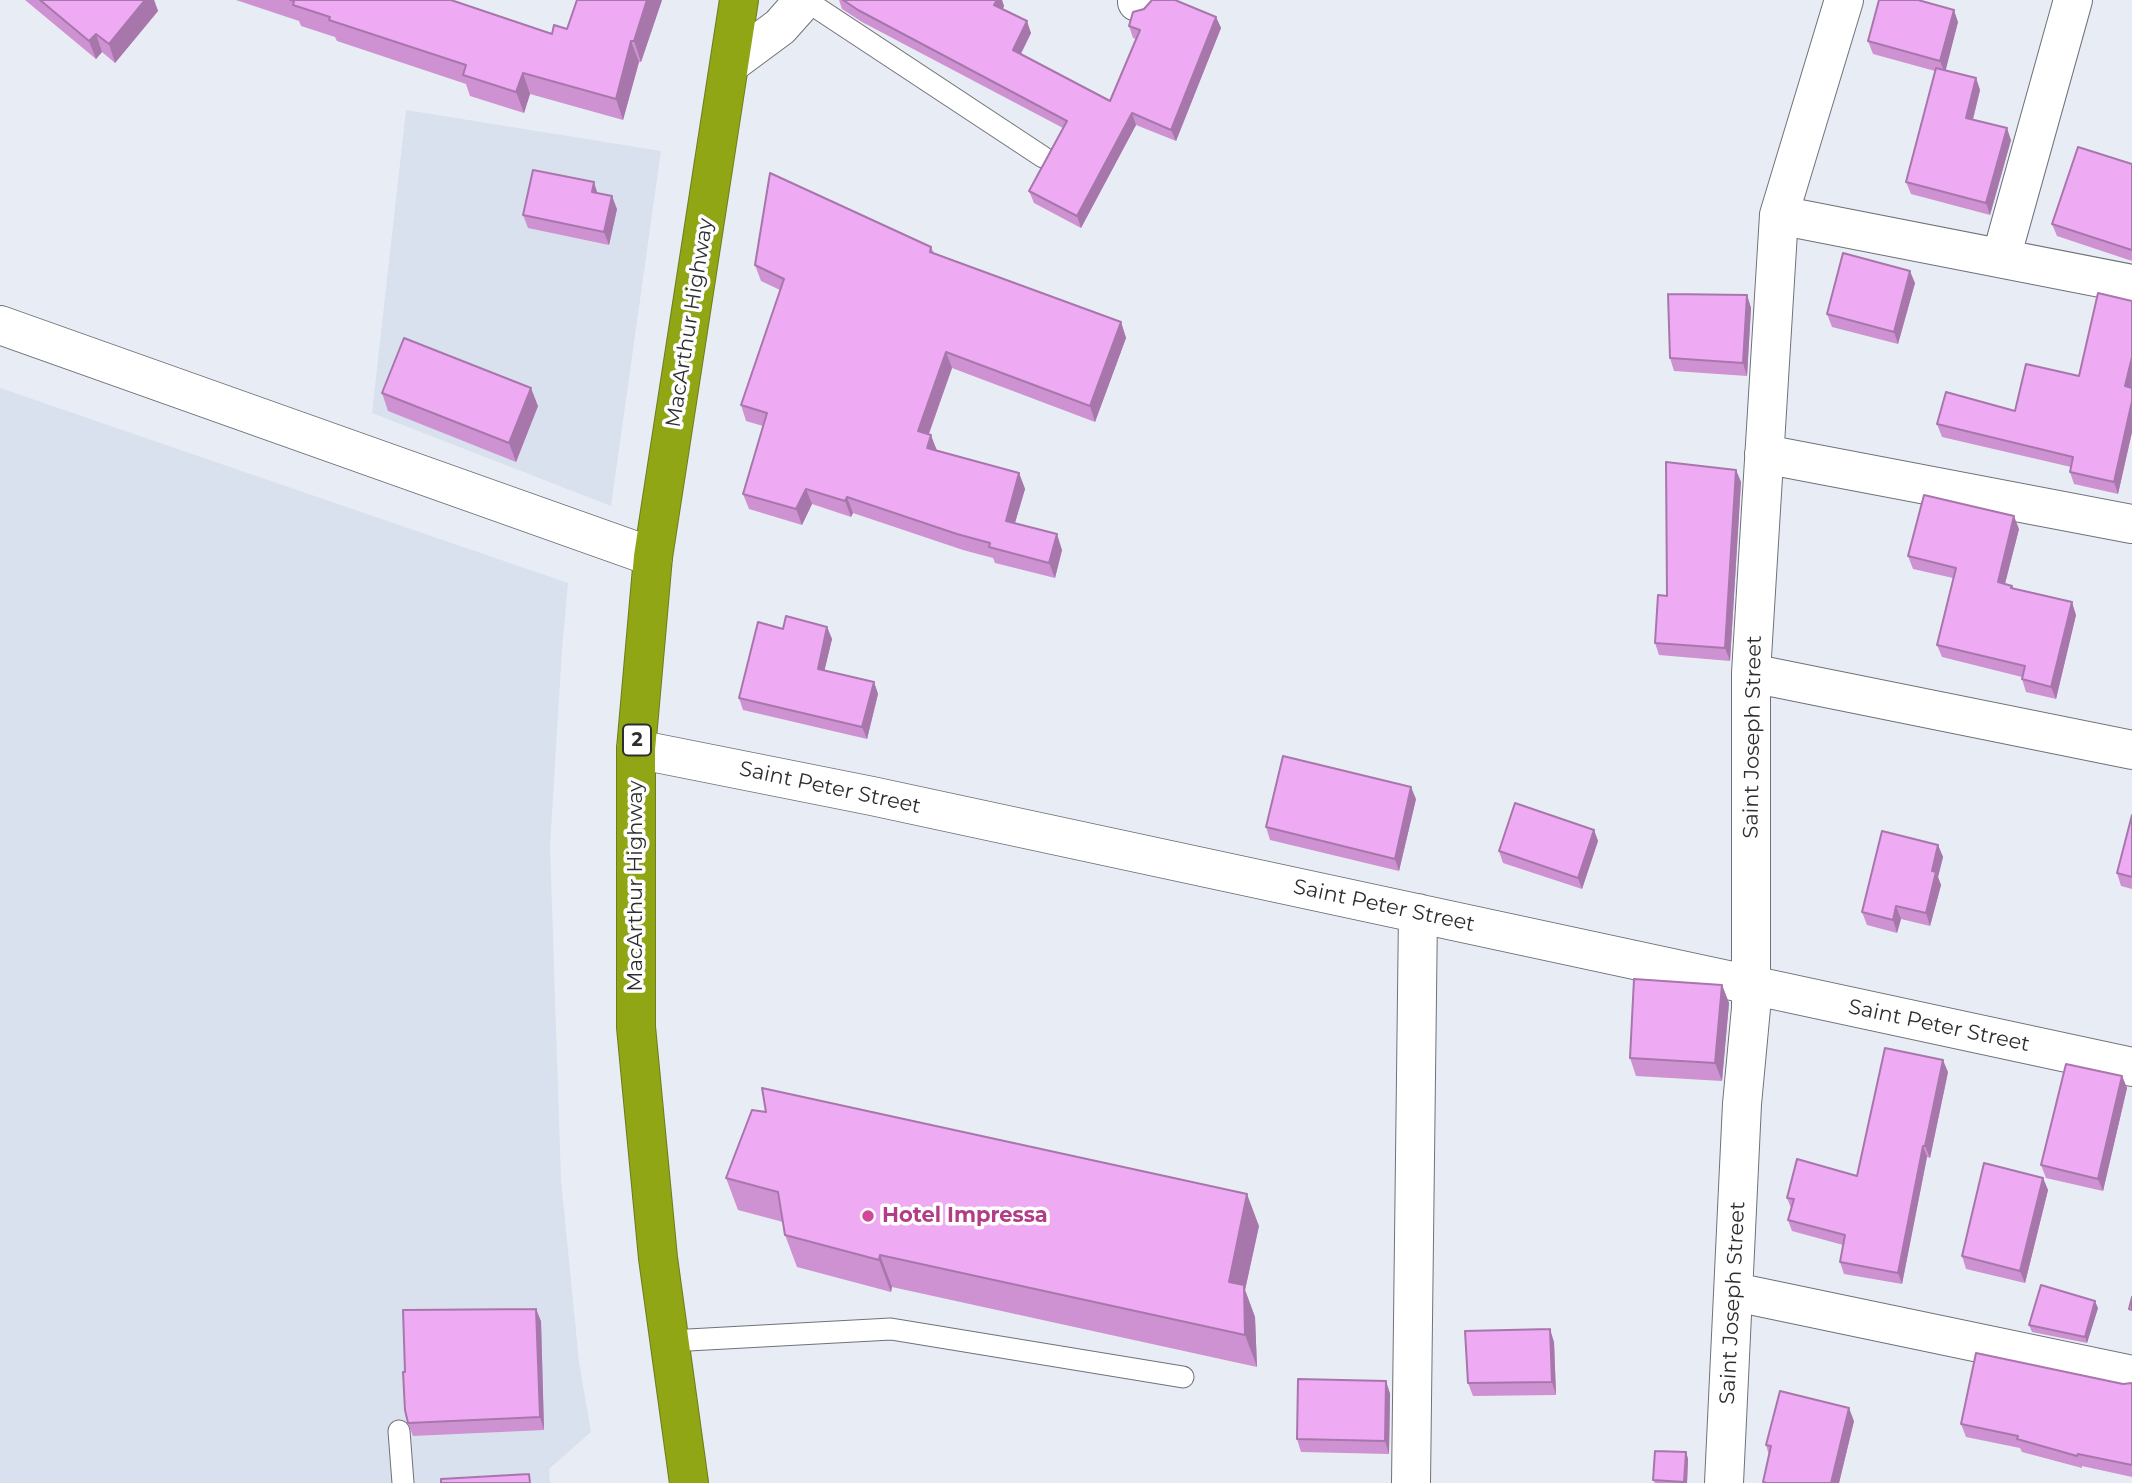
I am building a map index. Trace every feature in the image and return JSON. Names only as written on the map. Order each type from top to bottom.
[{"type":"highway","name":"MacArthur Highway","points":[[690,1483],[658,1258],[636,1027],[636,749],[653,557],[739,0]]},
{"type":"street","points":[[730,64],[780,27],[804,0]]},
{"type":"street","name":"Saint Joseph Street","points":[[1724,1483],[1742,1104],[1751,1007],[1751,673],[1779,215],[1844,0]]},
{"type":"street","points":[[2001,258],[2073,0]]},
{"type":"street","points":[[1779,215],[2132,284]]},
{"type":"street","points":[[0,325],[653,557]]},
{"type":"street","points":[[1764,454],[2132,524]]},
{"type":"street","points":[[1751,673],[2132,750]]},
{"type":"street","name":"Saint Peter Street","points":[[636,749],[872,796],[2132,1067]]},
{"type":"street","points":[[1410,1483],[1418,914]]},
{"type":"street","points":[[1735,1292],[2132,1375]]},
{"type":"lane","points":[[804,0],[1043,156]]},
{"type":"lane","points":[[670,1341],[891,1329],[1183,1377]]},
{"type":"lane","points":[[399,1431],[403,1483]]},
{"type":"shaded area","points":[[406,110],[661,151],[611,506],[372,413]]},
{"type":"shaded area","points":[[0,388],[568,583],[550,846],[561,1180],[579,1362],[591,1432],[549,1469],[550,1483],[0,1483]]},
{"type":"building","points":[[40,0],[145,0],[109,44],[96,34],[89,41]]},
{"type":"building","points":[[290,0],[451,0],[552,34],[554,25],[567,29],[577,0],[647,0],[634,41],[631,41],[616,99],[523,73],[516,92],[463,75],[466,65],[329,20],[330,17],[293,5],[294,1]]},
{"type":"building","points":[[843,0],[997,0],[994,5],[1027,21],[1013,50],[1110,101],[1140,30],[1129,26],[1133,12],[1144,9],[1152,0],[1175,0],[1216,17],[1171,130],[1132,113],[1077,216],[1029,191],[1067,121]]},
{"type":"building","points":[[1879,0],[1918,0],[1954,10],[1940,61],[1868,41]]},
{"type":"building","points":[[1936,68],[1976,78],[1966,118],[2007,128],[1986,203],[1906,182]]},
{"type":"building","points":[[2078,147],[2132,164],[2132,250],[2052,224]]},
{"type":"building","points":[[533,170],[594,182],[592,192],[612,196],[604,232],[523,215]]},
{"type":"building","points":[[770,173],[931,247],[930,252],[1121,322],[1090,406],[946,352],[918,431],[931,435],[927,448],[1019,473],[1006,521],[1057,534],[1049,563],[989,547],[990,543],[847,497],[845,501],[806,489],[796,509],[743,494],[767,413],[741,405],[784,279],[755,265]]},
{"type":"building","points":[[1843,253],[1910,271],[1894,332],[1827,314]]},
{"type":"building","points":[[2098,293],[2132,301],[2132,357],[2125,386],[2132,388],[2132,401],[2114,482],[2070,472],[2073,457],[1937,424],[1946,392],[2015,411],[2026,364],[2079,376]]},
{"type":"building","points":[[1668,294],[1747,295],[1743,363],[1670,358]]},
{"type":"building","points":[[404,338],[531,388],[509,443],[382,393]]},
{"type":"building","points":[[1666,462],[1736,470],[1725,648],[1655,643],[1658,595],[1667,596]]},
{"type":"building","points":[[1924,495],[2014,516],[1998,582],[2012,586],[2011,588],[2072,602],[2051,687],[2022,679],[2025,666],[1937,645],[1956,568],[1908,556]]},
{"type":"building","points":[[786,616],[827,627],[818,669],[874,682],[862,727],[739,698],[758,622],[783,629]]},
{"type":"building","points":[[1283,756],[1411,787],[1395,859],[1266,827]]},
{"type":"building","points":[[1515,803],[1594,830],[1578,878],[1499,851]]},
{"type":"building","points":[[2132,815],[2132,877],[2117,873]]},
{"type":"building","points":[[1882,831],[1938,845],[1932,871],[1936,872],[1926,913],[1896,906],[1893,920],[1862,912]]},
{"type":"building","points":[[1634,979],[1722,985],[1715,1063],[1630,1058]]},
{"type":"building","points":[[1885,1048],[1943,1060],[1898,1273],[1840,1262],[1845,1235],[1788,1220],[1794,1199],[1787,1198],[1797,1159],[1857,1176]]},
{"type":"building","points":[[2066,1064],[2122,1076],[2098,1179],[2041,1165]]},
{"type":"building","points":[[762,1088],[1247,1194],[1229,1282],[1244,1285],[1245,1335],[880,1255],[879,1260],[785,1235],[778,1192],[726,1178],[752,1110],[766,1112]]},
{"type":"building","points":[[1984,1163],[2043,1178],[2020,1271],[1962,1256]]},
{"type":"building","points":[[2041,1285],[2095,1301],[2085,1337],[2029,1325]]},
{"type":"building","points":[[536,1309],[540,1417],[408,1423],[403,1372],[403,1310]]},
{"type":"building","points":[[1550,1329],[1552,1382],[1468,1383],[1465,1331]]},
{"type":"building","points":[[1976,1353],[2123,1384],[2132,1383],[2132,1465],[2078,1454],[2077,1456],[2017,1439],[2018,1436],[1961,1424]]},
{"type":"building","points":[[1298,1379],[1386,1381],[1385,1441],[1297,1439]]},
{"type":"building","points":[[1780,1391],[1849,1408],[1831,1483],[1763,1482],[1771,1446],[1766,1445]]},
{"type":"building","points":[[1655,1451],[1686,1452],[1684,1482],[1653,1480]]},
{"type":"building","points":[[529,1474],[530,1483],[441,1483],[441,1479]]},
{"type":"place","name":"Hotel Impressa","points":[[868,1216]]}]
